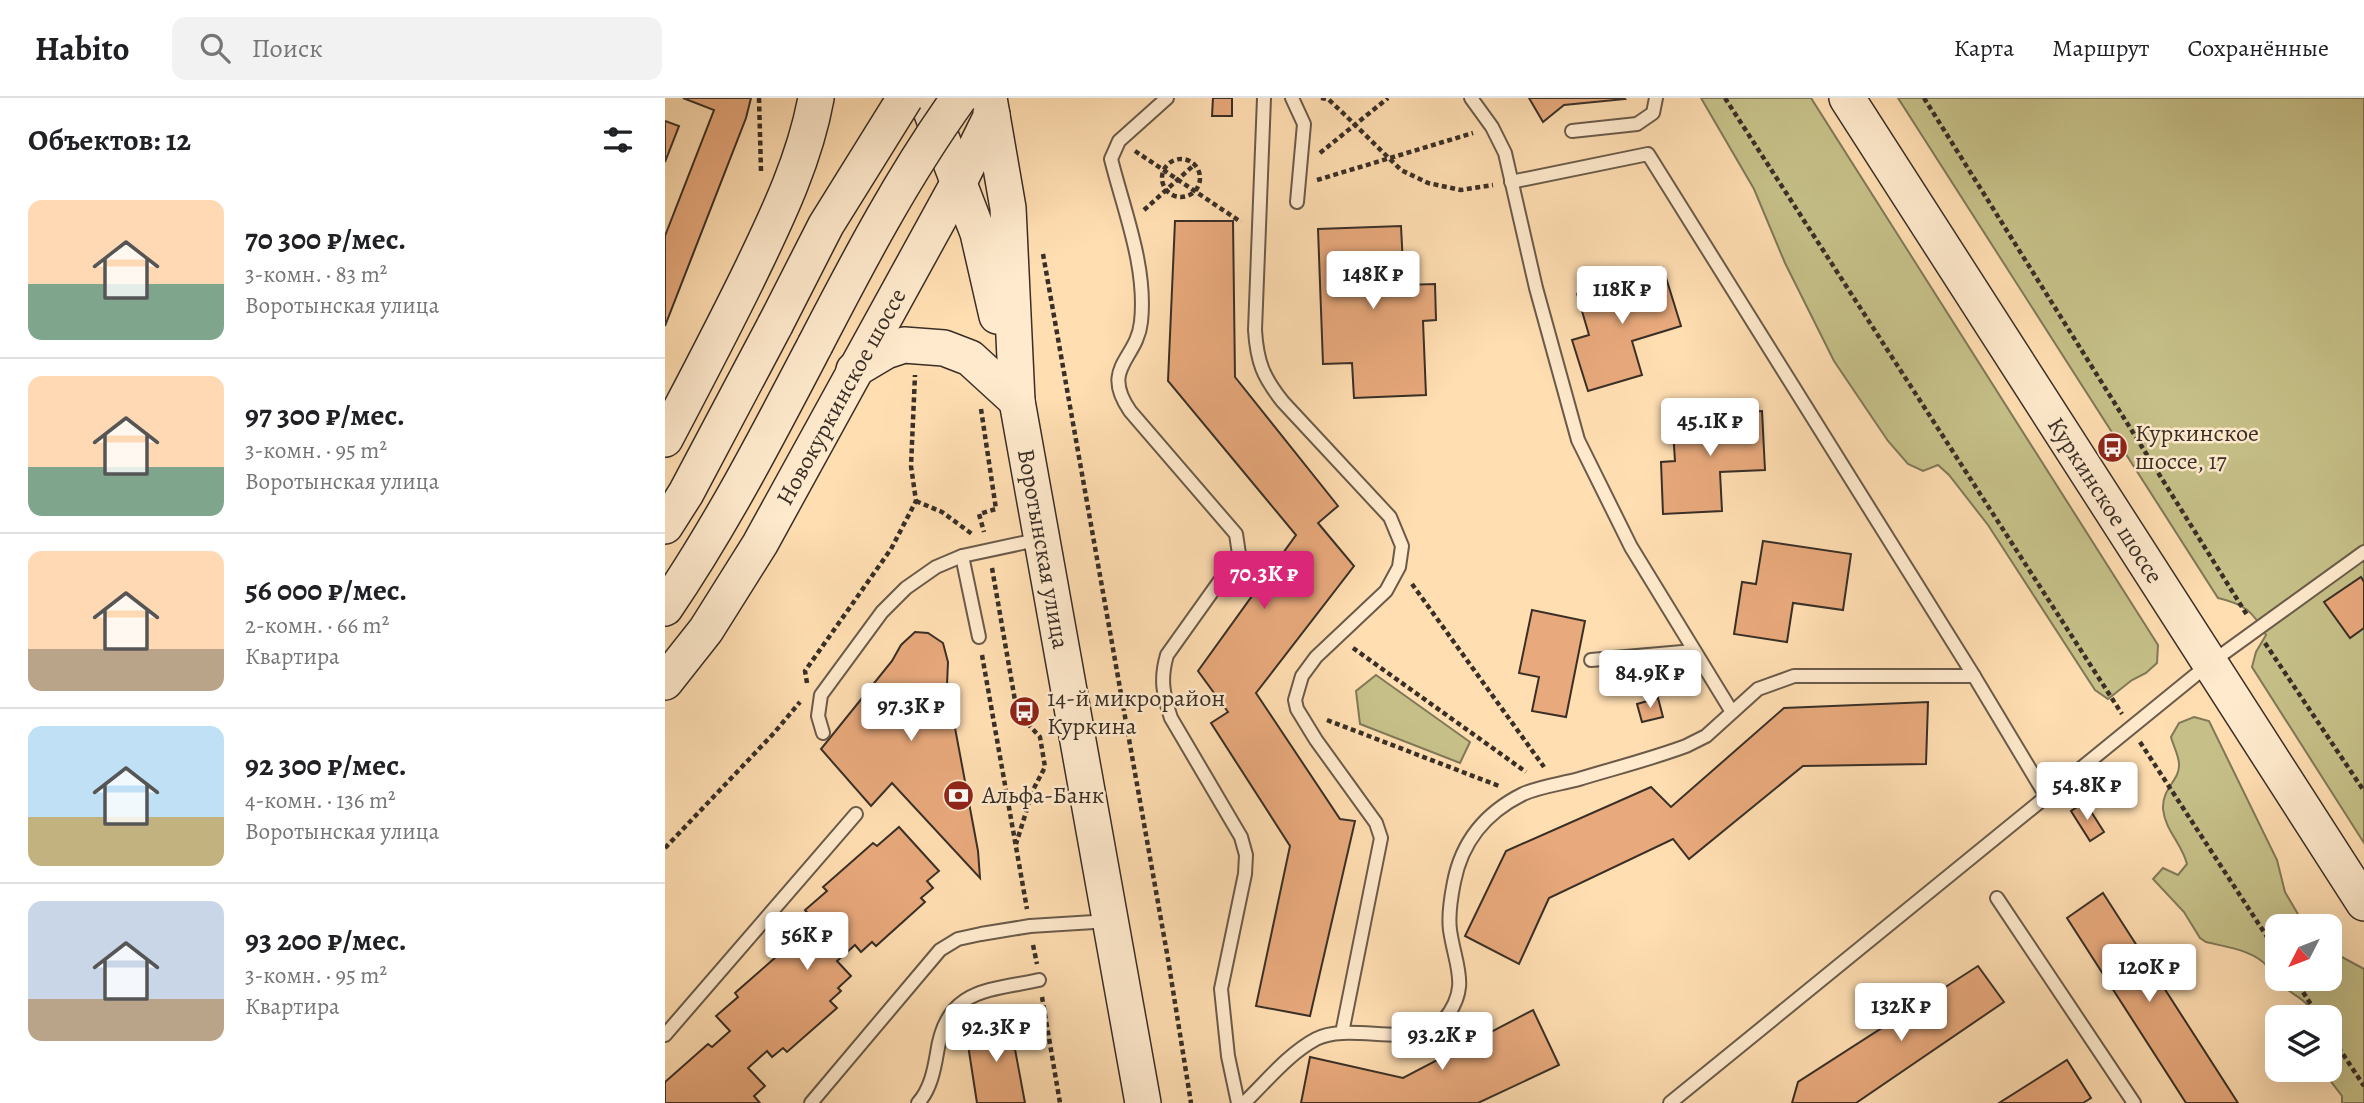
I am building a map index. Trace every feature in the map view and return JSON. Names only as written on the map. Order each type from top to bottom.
[{"type":"main road","points":[[665,439],[721,333],[776,219],[793,179],[816,98]]},
{"type":"main road","points":[[665,526],[686,493],[826,225],[905,98]]},
{"type":"main road","points":[[926,98],[978,233],[1017,401]]},
{"type":"main road","name":"Новокуркинское шоссе","points":[[665,608],[694,566],[755,459],[865,248],[900,187],[959,98]]},
{"type":"main road","name":"Куркинское шоссе","points":[[1847,98],[2364,903]]},
{"type":"main road","name":"Новокуркинское шоссе","points":[[665,682],[706,630],[760,544],[959,182],[991,107]]},
{"type":"main road","name":"Воротынская улица","points":[[991,107],[1008,208],[1017,401],[1143,1103]]},
{"type":"main road","points":[[854,370],[886,351],[904,345],[944,348],[970,358],[1017,401]]},
{"type":"lane","points":[[1167,98],[1119,141],[1111,159],[1139,271],[1143,299],[1141,327],[1119,373],[1119,395],[1236,534],[1239,554],[1167,655],[1162,672],[1164,698],[1171,718],[1241,837],[1246,855],[1245,874],[1221,989],[1228,1056],[1238,1103]]},
{"type":"lane","points":[[1264,98],[1255,330],[1257,356],[1267,382],[1391,517],[1402,546],[1399,568],[1386,591],[1316,657],[1302,676],[1295,700],[1297,709],[1316,740],[1376,822],[1381,838],[1342,1033]]},
{"type":"lane","points":[[1292,98],[1304,124],[1297,202]]},
{"type":"lane","points":[[1471,98],[1492,127],[1505,153],[1536,288],[1578,440],[1631,547],[1732,712]]},
{"type":"lane","points":[[1572,131],[1637,124],[1653,113],[1656,98]]},
{"type":"lane","points":[[1511,182],[1648,154],[2046,796]]},
{"type":"lane","points":[[823,733],[818,716],[821,695],[882,612],[905,587],[936,567],[962,556],[1042,539]]},
{"type":"lane","points":[[1669,1103],[2209,664],[2364,552]]},
{"type":"lane","points":[[962,556],[979,637]]},
{"type":"lane","points":[[1591,660],[1694,651]]},
{"type":"lane","points":[[1244,1103],[1294,1055],[1317,1038],[1342,1033],[1398,1036],[1421,1032],[1442,1023],[1457,1001],[1461,978],[1450,928],[1451,896],[1458,862],[1468,839],[1485,818],[1523,794],[1686,746],[1706,736],[1758,689],[1794,676],[1974,676]]},
{"type":"lane","points":[[665,1035],[856,814]]},
{"type":"lane","points":[[1997,898],[2134,1103]]},
{"type":"lane","points":[[810,1103],[940,950],[958,939],[1030,926],[1110,921]]},
{"type":"lane","points":[[918,1103],[925,1095],[935,1066],[944,1022],[955,1007],[992,989],[1039,981]]},
{"type":"path","points":[[759,98],[761,181]]},
{"type":"path","points":[[1321,98],[1328,99],[1401,170],[1428,183],[1461,190],[1511,182]]},
{"type":"path","points":[[1725,98],[2265,934]]},
{"type":"path","points":[[1924,98],[2256,629],[2364,791]]},
{"type":"path","points":[[1299,185],[1492,127]]},
{"type":"path","points":[[1119,141],[1259,233]]},
{"type":"path","points":[[1181,158],[1195,164],[1202,178],[1196,192],[1182,198],[1166,190],[1162,179],[1164,170],[1167,164],[1181,158]]},
{"type":"path","points":[[1128,225],[1195,164]]},
{"type":"path","points":[[1042,243],[1191,1103]]},
{"type":"path","points":[[842,665],[825,666],[808,690],[805,671],[891,549],[916,501],[911,466],[916,345]]},
{"type":"path","points":[[980,402],[996,509],[979,514],[988,549],[1017,712],[1040,737],[1045,767],[1033,790],[1016,844]]},
{"type":"path","points":[[916,501],[941,512],[970,532],[988,549]]},
{"type":"path","points":[[1399,568],[1551,786]]},
{"type":"path","points":[[979,637],[1060,1103]]},
{"type":"path","points":[[1338,637],[1551,786]]},
{"type":"path","points":[[665,848],[774,733],[803,697]]},
{"type":"path","points":[[1297,709],[1523,794]]},
{"type":"path","points":[[2342,1052],[2364,1086]]},
{"type":"shaded area","points":[[1701,98],[1811,98],[2158,645],[2157,663],[2146,673],[2132,680],[2108,699],[2095,690],[1988,525],[1949,475],[1938,465],[1923,471],[1908,464],[1888,441],[1834,361],[1785,263],[1754,189]]},
{"type":"shaded area","points":[[1898,98],[2364,98],[2364,843],[2252,667],[2256,652],[2266,635],[2261,627],[2247,610],[2218,598]]},
{"type":"shaded area","points":[[1376,675],[1470,742],[1460,763],[1360,724],[1356,691]]},
{"type":"shaded area","points":[[2194,717],[2209,721],[2277,860],[2285,892],[2298,914],[2265,914],[2265,964],[2254,956],[2200,938],[2184,912],[2153,879],[2163,868],[2178,875],[2187,864],[2167,824],[2163,809],[2165,795],[2179,770],[2171,737],[2179,723]]},
{"type":"shaded area","points":[[2342,957],[2364,969],[2364,1103],[2342,1103],[2342,1096],[2331,1082],[2342,1082],[2342,1005],[2305,1003],[2289,991],[2342,991]]},
{"type":"building","points":[[683,98],[751,98],[746,118],[665,326],[665,236],[714,110]]},
{"type":"building","points":[[1213,98],[1232,98],[1232,116],[1212,116]]},
{"type":"building","points":[[1529,98],[1625,99],[1564,105],[1543,122]]},
{"type":"building","points":[[665,121],[679,126],[665,162]]},
{"type":"building","points":[[1175,221],[1233,221],[1235,377],[1338,506],[1318,523],[1354,566],[1256,693],[1340,819],[1355,821],[1310,1016],[1256,1006],[1290,846],[1211,723],[1228,712],[1198,671],[1296,535],[1168,381]]},
{"type":"building","points":[[1401,226],[1404,285],[1435,284],[1436,320],[1423,321],[1426,395],[1354,398],[1352,363],[1323,364],[1318,229]]},
{"type":"building","points":[[1663,268],[1681,326],[1632,341],[1642,375],[1588,391],[1572,340],[1589,335],[1577,294]]},
{"type":"building","points":[[1762,411],[1765,470],[1720,472],[1722,511],[1663,514],[1661,462],[1675,461],[1672,416]]},
{"type":"building","points":[[1763,541],[1851,554],[1843,610],[1793,603],[1787,642],[1734,634],[1742,582],[1756,584]]},
{"type":"building","points":[[2361,577],[2364,582],[2364,628],[2350,638],[2324,602]]},
{"type":"building","points":[[1532,610],[1585,621],[1566,717],[1532,711],[1539,677],[1519,673]]},
{"type":"building","points":[[915,632],[928,633],[943,643],[948,662],[947,685],[978,851],[980,878],[892,783],[871,806],[821,749],[892,661],[901,645]]},
{"type":"building","points":[[1658,698],[1663,717],[1642,722],[1637,704]]},
{"type":"building","points":[[1928,702],[1926,764],[1803,766],[1689,859],[1673,839],[1549,898],[1519,964],[1465,936],[1506,851],[1651,787],[1671,807],[1784,708]]},
{"type":"building","points":[[2085,802],[2104,832],[2090,841],[2071,811]]},
{"type":"building","points":[[899,827],[939,871],[927,881],[933,888],[921,898],[925,902],[876,946],[872,942],[861,952],[855,945],[837,961],[851,976],[838,988],[841,991],[830,1001],[837,1008],[787,1052],[783,1048],[772,1057],[767,1051],[748,1068],[765,1086],[754,1096],[760,1103],[665,1103],[665,1082],[708,1044],[712,1047],[730,1031],[716,1016],[738,997],[735,993],[785,949],[788,953],[818,926],[805,910],[827,891],[823,887],[873,843],[877,846]]},
{"type":"building","points":[[2103,893],[2238,1103],[2186,1103],[2067,918]]},
{"type":"building","points":[[1978,966],[2004,1002],[1856,1103],[1792,1103],[1798,1082]]},
{"type":"building","points":[[1533,1010],[1559,1065],[1478,1103],[1301,1103],[1310,1057],[1403,1078]]},
{"type":"building","points":[[1009,1017],[1025,1103],[977,1103],[968,1045],[988,1021]]},
{"type":"building","points":[[2067,1060],[2091,1098],[2083,1103],[1999,1103]]},
{"type":"place","name":"Куркинское шоссе, 17","points":[[2112,447]]},
{"type":"place","name":"14-й микрорайон Куркина","points":[[1024,712]]},
{"type":"place","name":"Альфа-Банк","points":[[959,795]]}]
